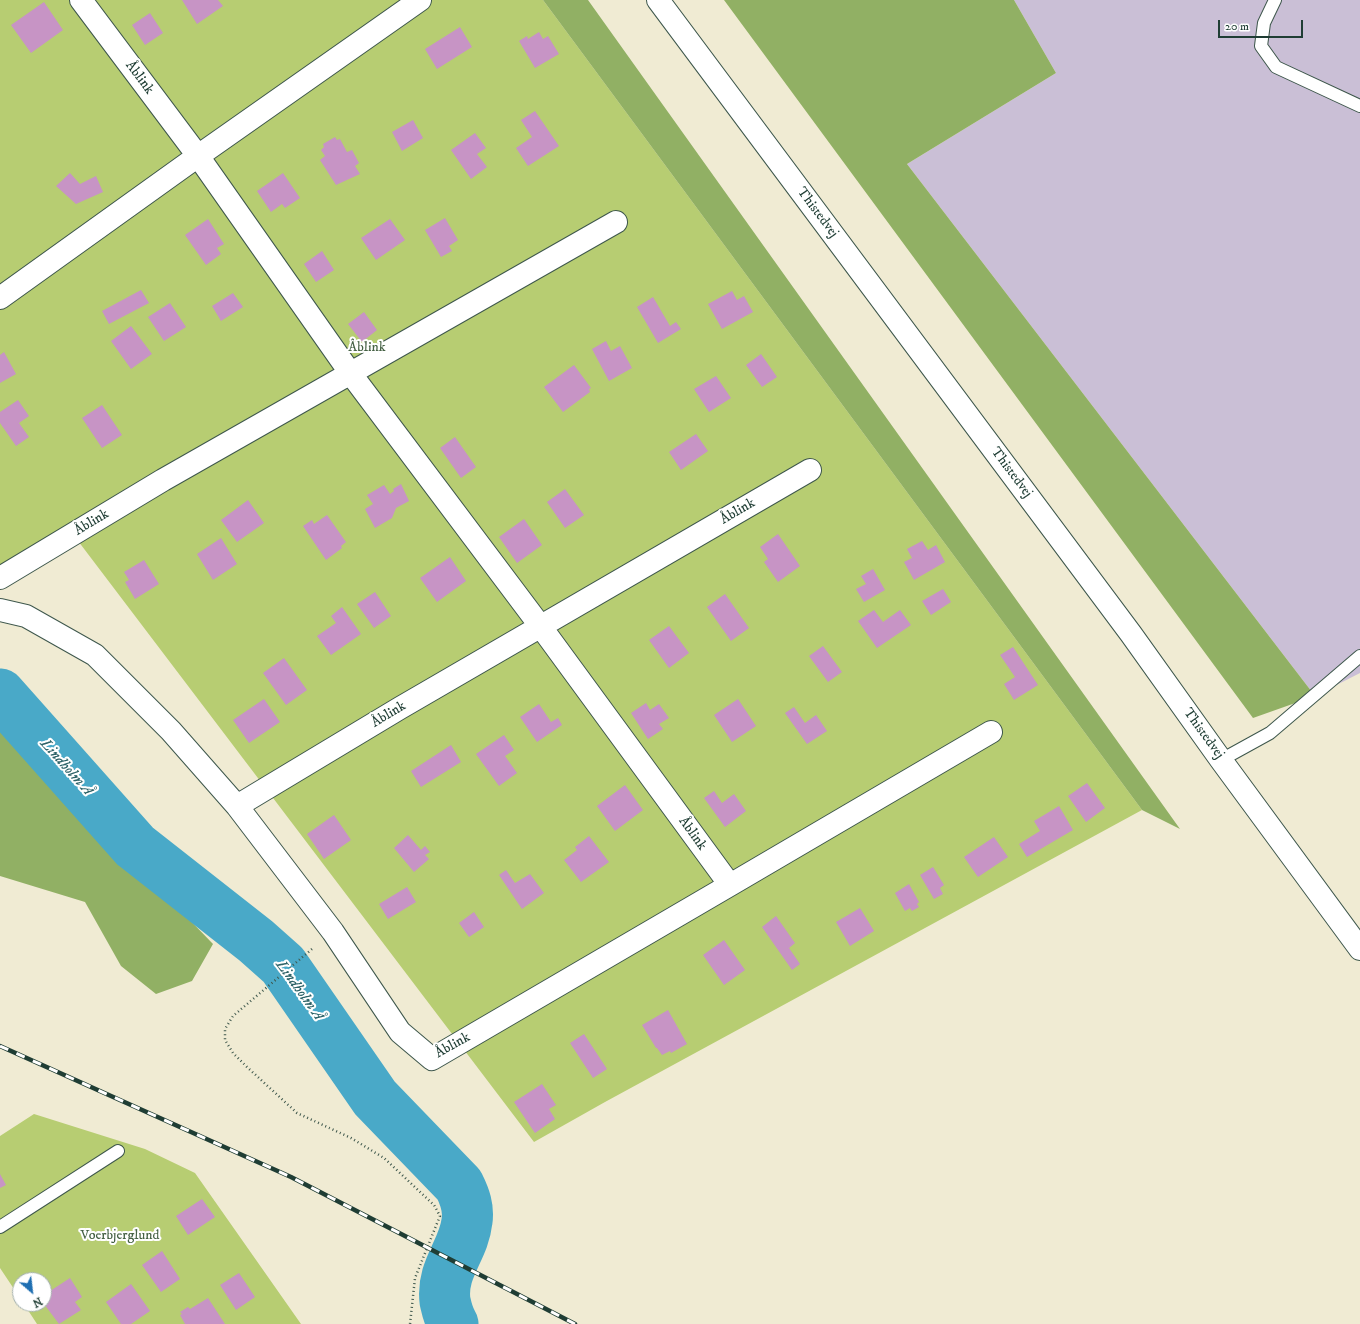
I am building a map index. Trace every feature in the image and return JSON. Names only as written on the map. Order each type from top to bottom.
[{"type":"street","name":"Åblink","points":[[81,0],[198,156],[352,374],[541,627],[730,885]]},
{"type":"street","points":[[0,298],[198,156],[420,0]]},
{"type":"street","name":"Thistedvej","points":[[658,0],[1126,627],[1221,760],[1360,949]]},
{"type":"street","name":"Åblink","points":[[0,578],[163,480],[352,374],[616,222]]},
{"type":"street","name":"Åblink","points":[[237,806],[400,708],[810,470]]},
{"type":"street","name":"Åblink","points":[[0,610],[26,616],[95,655],[171,731],[237,806],[334,932],[400,1032],[432,1060],[991,732]]},
{"type":"lane","points":[[1275,0],[1264,23],[1261,46],[1276,67],[1360,106]]},
{"type":"lane","points":[[1221,760],[1270,733],[1360,656]]},
{"type":"lane","points":[[0,1227],[118,1152]]},
{"type":"path","points":[[313,948],[233,1016],[224,1029],[225,1040],[233,1053],[278,1097],[297,1113],[351,1138],[384,1158],[406,1182],[434,1205],[440,1216],[415,1278],[410,1324]]},
{"type":"shaded area","points":[[1014,0],[1360,0],[1360,673],[1315,696],[907,164],[1056,73]]},
{"type":"green space","name":"Åblink","points":[[0,0],[543,0],[1142,810],[534,1142],[69,529],[0,567]]},
{"type":"green space","points":[[543,0],[588,0],[1180,829],[1142,810]]},
{"type":"green space","points":[[724,0],[1014,0],[1056,73],[907,164],[1315,696],[1253,718]]},
{"type":"green space","points":[[0,724],[213,944],[192,981],[156,994],[121,966],[85,902],[0,876]]},
{"type":"green space","name":"Voerbjerglund","points":[[34,1114],[145,1149],[195,1173],[301,1324],[37,1324],[29,1312],[52,1312],[52,1272],[12,1272],[12,1286],[0,1268],[0,1136]]},
{"type":"building","points":[[182,0],[218,0],[223,6],[197,24]]},
{"type":"building","points":[[44,2],[63,30],[31,53],[11,25]]},
{"type":"building","points":[[150,13],[163,33],[145,45],[132,25]]},
{"type":"building","points":[[460,27],[472,47],[437,69],[425,49]]},
{"type":"building","points":[[539,32],[543,39],[548,36],[559,54],[535,68],[519,41],[527,36],[528,39]]},
{"type":"building","points":[[535,111],[559,146],[528,166],[516,148],[532,137],[521,120]]},
{"type":"building","points":[[413,120],[423,138],[402,151],[392,132]]},
{"type":"building","points":[[475,133],[486,148],[477,154],[487,167],[471,179],[451,150]]},
{"type":"building","points":[[335,137],[337,140],[340,139],[347,152],[352,150],[359,163],[355,166],[360,174],[336,185],[320,160],[325,156],[321,150],[324,147],[323,144]]},
{"type":"building","points":[[70,173],[80,184],[96,176],[103,192],[76,204],[56,186]]},
{"type":"building","points":[[283,173],[300,198],[285,208],[282,204],[271,212],[257,191]]},
{"type":"building","points":[[445,218],[458,240],[449,246],[452,251],[441,257],[425,230]]},
{"type":"building","points":[[208,219],[224,244],[217,248],[221,254],[206,265],[185,235]]},
{"type":"building","points":[[390,219],[405,240],[376,260],[361,238]]},
{"type":"building","points":[[322,251],[334,270],[316,282],[304,264]]},
{"type":"building","points":[[141,290],[149,303],[109,324],[102,311]]},
{"type":"building","points":[[732,291],[737,300],[744,296],[753,312],[722,329],[708,304]]},
{"type":"building","points":[[233,293],[243,307],[221,321],[212,306]]},
{"type":"building","points":[[653,297],[670,326],[676,322],[681,329],[658,343],[637,307]]},
{"type":"building","points":[[170,303],[186,327],[164,341],[148,317]]},
{"type":"building","points":[[364,312],[377,330],[362,342],[348,324]]},
{"type":"building","points":[[131,326],[152,354],[131,369],[111,341]]},
{"type":"building","points":[[606,341],[611,351],[620,346],[632,368],[609,381],[592,349]]},
{"type":"building","points":[[4,352],[16,374],[0,383],[0,355]]},
{"type":"building","points":[[761,354],[777,377],[762,387],[746,365]]},
{"type":"building","points":[[574,365],[591,388],[589,389],[590,392],[563,412],[544,387]]},
{"type":"building","points":[[716,376],[731,398],[709,412],[694,389]]},
{"type":"building","points":[[18,400],[29,416],[19,423],[29,437],[16,446],[0,423],[0,412]]},
{"type":"building","points":[[102,405],[122,435],[102,448],[82,418]]},
{"type":"building","points":[[696,434],[708,451],[681,470],[669,452]]},
{"type":"building","points":[[455,437],[476,467],[461,478],[440,448]]},
{"type":"building","points":[[401,484],[409,501],[396,508],[392,518],[375,528],[365,509],[373,504],[367,495],[384,485],[390,494],[394,491],[393,489]]},
{"type":"building","points":[[565,489],[584,515],[565,528],[547,502]]},
{"type":"building","points":[[248,500],[264,523],[237,542],[221,520]]},
{"type":"building","points":[[327,515],[346,542],[341,546],[342,548],[326,560],[303,526],[312,520],[314,524]]},
{"type":"building","points":[[524,519],[542,545],[517,563],[499,537]]},
{"type":"building","points":[[778,534],[800,566],[778,582],[764,562],[768,559],[760,547]]},
{"type":"building","points":[[221,538],[237,564],[213,580],[197,554]]},
{"type":"building","points":[[922,541],[928,550],[936,545],[945,562],[914,580],[904,562],[912,558],[907,549]]},
{"type":"building","points":[[450,557],[466,581],[437,602],[420,578]]},
{"type":"building","points":[[144,560],[159,584],[135,599],[125,582],[129,580],[124,572]]},
{"type":"building","points":[[873,569],[885,590],[864,602],[856,589],[866,584],[861,576]]},
{"type":"building","points":[[943,589],[951,602],[931,615],[922,601]]},
{"type":"building","points":[[375,592],[391,616],[374,628],[357,604]]},
{"type":"building","points":[[725,594],[749,628],[731,641],[707,607]]},
{"type":"building","points":[[342,607],[361,634],[331,655],[317,636],[336,623],[331,616]]},
{"type":"building","points":[[874,610],[883,622],[900,610],[911,625],[877,648],[858,621]]},
{"type":"building","points":[[669,626],[689,653],[669,668],[649,640]]},
{"type":"building","points":[[823,646],[842,672],[828,682],[809,656]]},
{"type":"building","points":[[1013,647],[1038,685],[1014,700],[1004,684],[1015,677],[1000,655]]},
{"type":"building","points":[[284,658],[307,690],[286,705],[263,673]]},
{"type":"building","points":[[264,699],[280,722],[249,743],[233,720]]},
{"type":"building","points":[[738,699],[756,726],[732,742],[714,715]]},
{"type":"building","points":[[646,703],[650,710],[659,704],[669,718],[659,724],[663,729],[648,739],[631,713]]},
{"type":"building","points":[[539,704],[551,722],[558,718],[562,725],[537,742],[520,717]]},
{"type":"building","points":[[794,707],[805,723],[816,715],[827,731],[807,744],[785,713]]},
{"type":"building","points":[[504,735],[514,750],[505,756],[517,773],[499,786],[476,754]]},
{"type":"building","points":[[451,745],[461,762],[421,787],[411,771]]},
{"type":"building","points":[[1087,783],[1105,808],[1086,822],[1068,796]]},
{"type":"building","points":[[625,785],[643,810],[615,831],[597,806]]},
{"type":"building","points":[[714,791],[722,803],[734,794],[746,811],[725,827],[704,798]]},
{"type":"building","points":[[1059,806],[1073,830],[1027,857],[1019,844],[1040,831],[1034,821]]},
{"type":"building","points":[[334,815],[351,840],[324,859],[307,834]]},
{"type":"building","points":[[408,835],[421,850],[425,846],[430,852],[425,855],[429,859],[414,872],[394,848]]},
{"type":"building","points":[[589,836],[609,862],[581,882],[564,860],[577,850],[575,847]]},
{"type":"building","points":[[994,837],[1008,857],[978,877],[964,857]]},
{"type":"building","points":[[933,867],[944,885],[940,888],[943,894],[934,899],[920,875]]},
{"type":"building","points":[[506,870],[515,883],[530,874],[544,893],[522,909],[499,875]]},
{"type":"building","points":[[909,884],[919,902],[917,904],[919,907],[912,911],[910,908],[905,911],[895,893]]},
{"type":"building","points":[[407,887],[416,902],[388,919],[379,904]]},
{"type":"building","points":[[860,908],[874,931],[850,946],[836,922]]},
{"type":"building","points":[[474,912],[484,927],[469,937],[459,923]]},
{"type":"building","points":[[776,916],[795,943],[789,948],[800,964],[792,970],[762,927]]},
{"type":"building","points":[[724,940],[745,970],[724,985],[703,955]]},
{"type":"building","points":[[668,1010],[687,1044],[671,1053],[670,1051],[662,1055],[642,1025]]},
{"type":"building","points":[[584,1034],[607,1069],[593,1078],[570,1043]]},
{"type":"building","points":[[542,1084],[556,1105],[549,1109],[555,1119],[535,1133],[514,1102]]},
{"type":"building","points":[[0,1174],[6,1185],[0,1188]]},
{"type":"building","points":[[202,1199],[215,1217],[188,1235],[176,1216]]},
{"type":"building","points":[[162,1251],[180,1279],[161,1292],[142,1265]]},
{"type":"building","points":[[239,1273],[255,1297],[236,1310],[220,1285]]},
{"type":"building","points":[[70,1278],[82,1297],[75,1302],[81,1310],[59,1324],[50,1312],[52,1312],[52,1290]]},
{"type":"building","points":[[131,1284],[150,1311],[131,1324],[121,1324],[106,1302]]},
{"type":"building","points":[[208,1298],[225,1324],[185,1324],[180,1312],[188,1307],[190,1309]]},
{"type":"waterway","name":"Lindholm Å","points":[[0,694],[135,846],[256,941],[283,965],[375,1098],[459,1185],[466,1203],[467,1216],[465,1231],[449,1269],[445,1290],[446,1307],[453,1324]]},
{"type":"railway","points":[[0,1046],[291,1177],[575,1324]]}]
